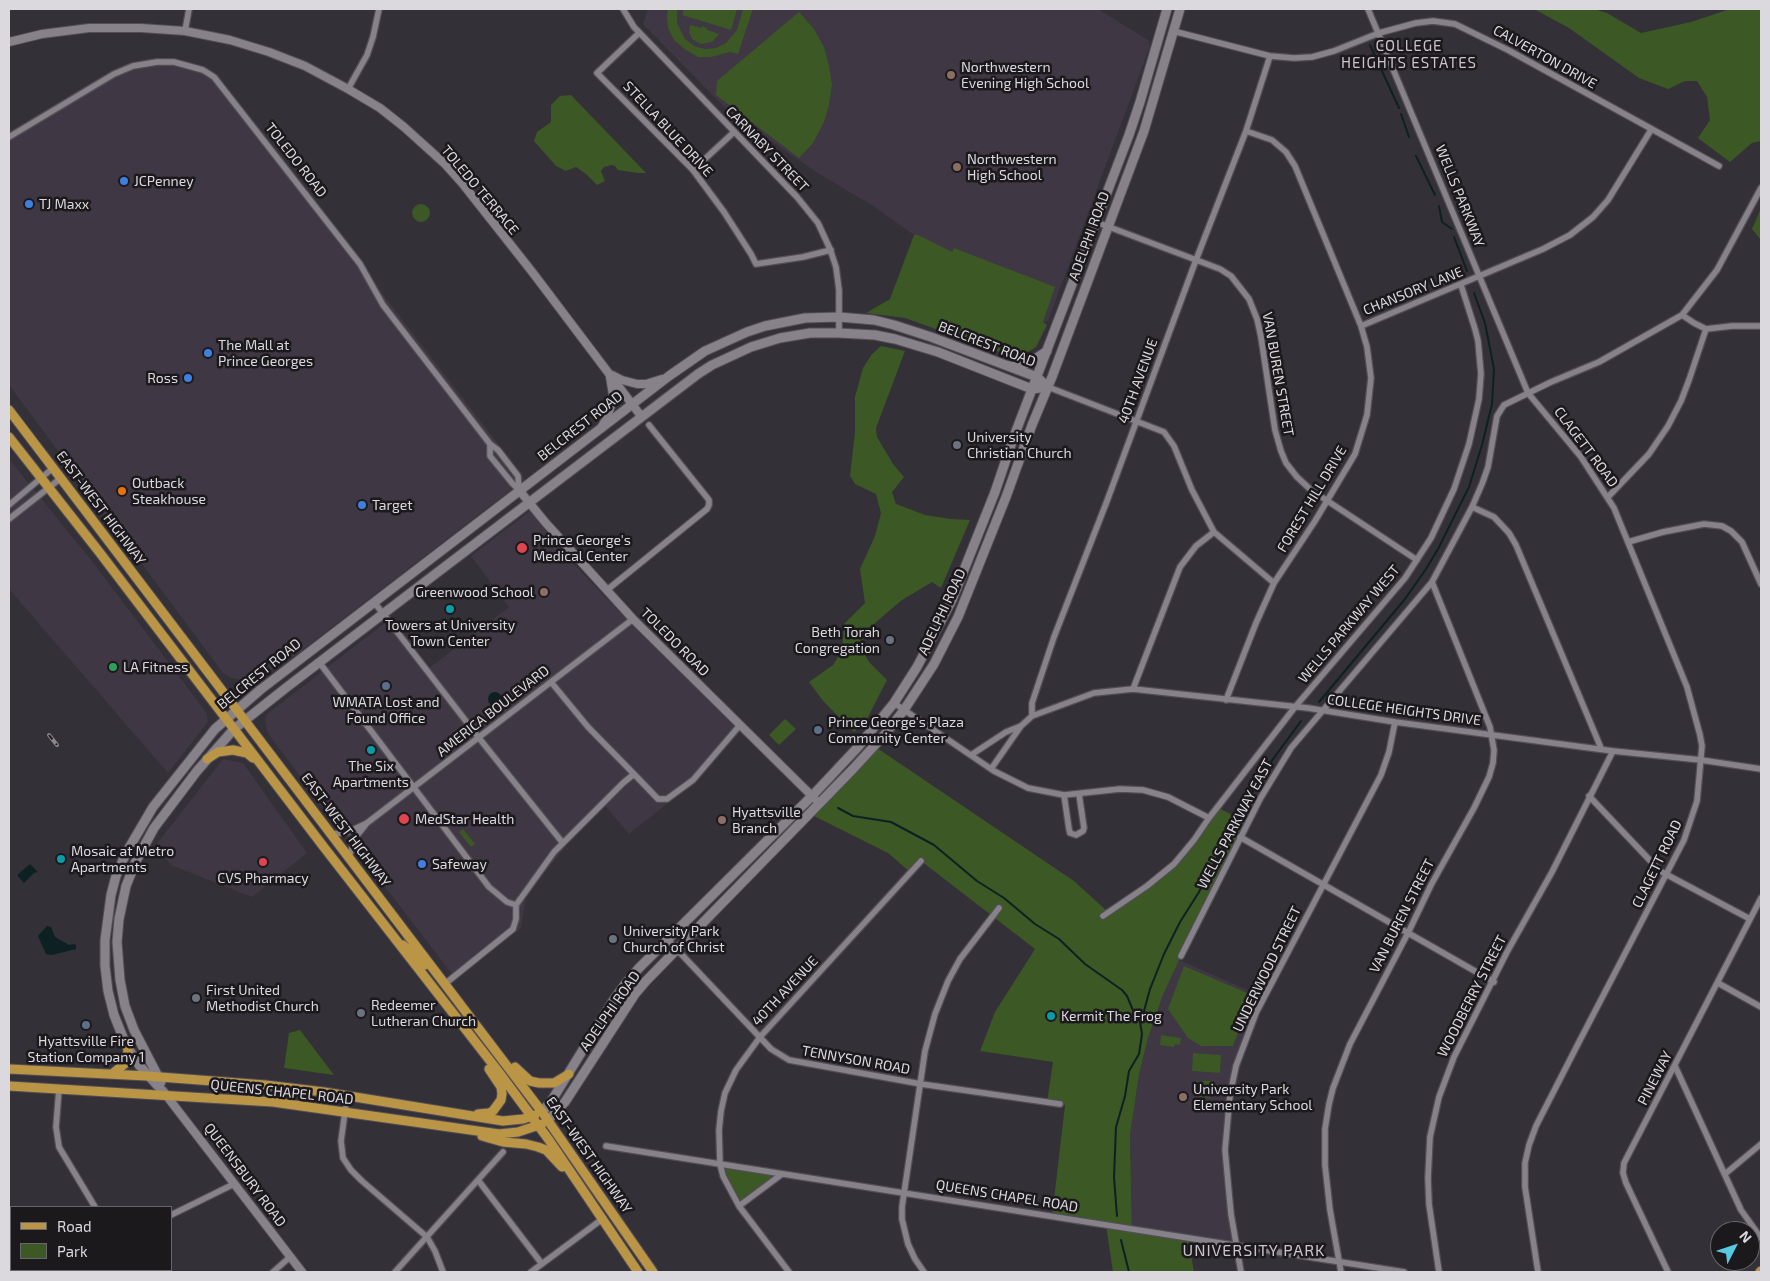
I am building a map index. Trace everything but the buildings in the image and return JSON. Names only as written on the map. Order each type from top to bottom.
[{"type":"main road","name":"ADELPHI ROAD","points":[[542,1112],[548,1107],[569,1074],[619,991],[638,968],[812,796],[858,747],[894,702],[917,667],[952,600],[995,492],[1140,102],[1167,9]]},
{"type":"main road","name":"ADELPHI ROAD","points":[[548,1120],[559,1109],[578,1083],[635,994],[821,804],[886,733],[904,710],[934,664],[958,617],[1048,387],[1144,131],[1180,9]]},
{"type":"main road","name":"BELCREST ROAD","points":[[147,1076],[128,1048],[114,1015],[105,966],[105,940],[111,895],[121,864],[150,812],[205,740],[226,718],[632,404],[705,351],[747,332],[786,321],[822,317],[874,320],[894,325],[931,337],[1036,378],[1048,387]]},
{"type":"main road","name":"BELCREST ROAD","points":[[160,1077],[134,1030],[125,1006],[120,980],[117,942],[119,919],[126,886],[154,828],[207,759],[234,729],[319,662],[641,416],[698,374],[739,351],[768,341],[810,333],[875,335],[914,344],[1032,389],[1048,387]]},
{"type":"main road","points":[[1006,366],[1019,366],[1029,363],[1047,351]]},
{"type":"main road","name":"EAST-WEST HIGHWAY","points":[[9,410],[470,1015],[548,1120],[654,1272]]},
{"type":"main road","name":"EAST-WEST HIGHWAY","points":[[9,437],[448,1009],[498,1071],[532,1117],[638,1272]]},
{"type":"main road","points":[[207,759],[218,752],[233,750],[247,753],[261,764]]},
{"type":"main road","points":[[387,929],[422,960],[437,980],[446,983]]},
{"type":"main road","points":[[110,999],[117,992],[120,980]]},
{"type":"main road","points":[[423,1109],[480,1114],[493,1110],[501,1100],[501,1087],[460,1030],[448,1009]]},
{"type":"main road","points":[[470,1015],[521,1074],[530,1081],[547,1084],[569,1074]]},
{"type":"main road","points":[[112,1074],[127,1062],[128,1048]]},
{"type":"main road","name":"QUEENS CHAPEL ROAD","points":[[9,1068],[264,1085],[324,1092],[503,1121],[532,1117],[542,1112]]},
{"type":"main road","name":"QUEENSBURY ROAD","points":[[147,1076],[166,1095]]},
{"type":"main road","name":"QUEENSBURY ROAD","points":[[160,1077],[166,1095]]},
{"type":"main road","name":"QUEENS CHAPEL ROAD","points":[[9,1086],[273,1102],[460,1129],[510,1134],[538,1126],[548,1120]]},
{"type":"main road","points":[[460,1129],[493,1140],[528,1144],[546,1150],[584,1195]]},
{"type":"street","points":[[185,31],[189,9]]},
{"type":"street","points":[[348,89],[367,55],[374,37],[379,9]]},
{"type":"street","name":"CARNABY STREET","points":[[624,9],[629,20],[639,33],[797,197],[818,223],[831,250],[836,267],[839,290],[839,333]]},
{"type":"street","name":"WELLS PARKWAY","points":[[1368,9],[1528,393]]},
{"type":"street","name":"CALVERTON DRIVE","points":[[1174,31],[1270,56],[1294,58],[1312,57],[1334,52],[1379,33],[1425,22],[1455,24],[1508,50],[1719,166]]},
{"type":"street","name":"TOLEDO TERRACE","points":[[9,42],[42,34],[89,28],[138,28],[185,31],[230,40],[269,52],[305,66],[348,89],[380,108],[404,126],[445,164],[486,213],[641,416]]},
{"type":"street","name":"STELLA BLUE DRIVE","points":[[639,33],[597,73],[693,170],[724,212],[756,264],[803,257],[831,250]]},
{"type":"street","name":"40TH AVENUE","points":[[1032,716],[1032,703],[1054,638],[1246,131],[1270,56]]},
{"type":"street","name":"TOLEDO ROAD","points":[[9,137],[109,77],[133,66],[157,62],[174,62],[194,67],[210,74],[218,80],[350,252],[369,278],[381,302],[490,444],[498,450],[518,476],[520,490]]},
{"type":"street","name":"CHANSORY LANE","points":[[1361,326],[1543,250],[1570,235],[1600,210],[1615,191],[1652,130]]},
{"type":"street","name":"FOREST HILL DRIVE","points":[[1226,700],[1274,583],[1355,454],[1367,415],[1371,378],[1367,347],[1361,326],[1292,160],[1272,140],[1246,131]]},
{"type":"street","points":[[693,170],[734,132]]},
{"type":"street","points":[[1761,188],[1718,270],[1682,315],[1706,328],[1761,326]]},
{"type":"street","name":"VAN BUREN STREET","points":[[1096,222],[1220,269],[1231,276],[1249,298],[1261,337],[1275,430],[1286,463],[1311,490],[1417,560]]},
{"type":"street","name":"WELLS PARKWAY WEST","points":[[1103,916],[1174,864],[1295,707],[1398,587],[1435,530],[1454,490],[1478,410],[1481,374],[1476,329],[1461,285]]},
{"type":"street","name":"WELLS PARKWAY EAST","points":[[1181,956],[1268,784],[1291,748],[1432,582],[1472,507],[1488,467],[1500,410],[1509,401],[1599,362],[1682,315]]},
{"type":"street","points":[[1608,497],[1649,454],[1668,426],[1681,401],[1706,328]]},
{"type":"street","points":[[609,373],[622,380],[638,384],[646,384],[669,376]]},
{"type":"street","points":[[602,427],[607,418],[613,395],[609,373]]},
{"type":"street","points":[[1048,387],[1159,430],[1171,440],[1192,490],[1214,532],[1274,583]]},
{"type":"street","name":"CLAGETT ROAD","points":[[1528,393],[1580,457],[1608,497],[1628,542],[1692,703],[1702,746],[1694,812],[1684,840],[1579,1042],[1531,1140],[1525,1163],[1524,1181],[1538,1272]]},
{"type":"street","points":[[607,590],[710,505],[709,500],[649,425]]},
{"type":"street","name":"TOLEDO ROAD","points":[[490,444],[490,456],[512,484],[520,490],[545,522],[633,619],[821,804]]},
{"type":"street","points":[[9,505],[53,468]]},
{"type":"street","points":[[9,519],[60,478]]},
{"type":"street","points":[[1472,507],[1494,518],[1509,533],[1516,545],[1601,748]]},
{"type":"street","points":[[1628,542],[1663,532],[1704,524],[1722,526],[1731,531],[1742,542],[1761,584]]},
{"type":"street","points":[[1133,688],[1180,567],[1196,546],[1214,532]]},
{"type":"street","name":"VAN BUREN STREET","points":[[1341,1272],[1330,1210],[1325,1165],[1325,1129],[1329,1104],[1341,1065],[1350,1044],[1431,885],[1474,808],[1489,776],[1494,758],[1493,735],[1432,582]]},
{"type":"street","points":[[374,602],[562,842]]},
{"type":"street","name":"AMERICA BOULEVARD","points":[[333,834],[348,832],[367,823],[633,619]]},
{"type":"street","points":[[319,662],[489,887],[507,902],[516,906]]},
{"type":"street","points":[[551,682],[588,727],[658,799],[667,800],[693,780],[740,725]]},
{"type":"street","name":"COLLEGE HEIGHTS DRIVE","points":[[991,769],[1020,726],[1032,716],[1094,694],[1133,688],[1322,710],[1395,722],[1613,751],[1701,760],[1761,770]]},
{"type":"street","points":[[894,702],[991,769],[1028,788],[1064,795],[1120,789],[1143,790],[1168,797],[1208,818]]},
{"type":"street","name":"UNDERWOOD STREET","points":[[1241,1272],[1227,1183],[1225,1150],[1229,1104],[1236,1066],[1256,1013],[1381,775],[1389,752],[1395,722]]},
{"type":"street","name":"COLLEGE HEIGHTS DRIVE","points":[[971,755],[1006,732],[1020,726]]},
{"type":"street","name":"WOODBERRY STREET","points":[[1439,1272],[1429,1204],[1428,1164],[1432,1125],[1439,1097],[1454,1057],[1552,872],[1613,751]]},
{"type":"street","points":[[446,983],[514,929],[516,906],[562,842],[634,774]]},
{"type":"street","points":[[1064,795],[1070,833],[1076,835],[1080,834],[1084,828],[1079,794]]},
{"type":"street","points":[[1589,796],[1655,867],[1750,918]]},
{"type":"street","name":"AMERICA BOULEVARD","points":[[349,857],[355,838],[367,823]]},
{"type":"street","points":[[1240,837],[1494,982]]},
{"type":"street","name":"40TH AVENUE","points":[[788,1272],[739,1206],[723,1176],[720,1164],[718,1130],[726,1094],[736,1070],[760,1037],[921,861]]},
{"type":"street","name":"PINEWAY","points":[[1668,1272],[1626,1183],[1624,1169],[1628,1155],[1761,898]]},
{"type":"street","points":[[924,1272],[912,1254],[905,1234],[902,1214],[925,1051],[930,1029],[948,981],[960,959],[1000,908]]},
{"type":"street","name":"TENNYSON ROAD","points":[[667,939],[776,1053],[797,1063],[921,1084],[1060,1104]]},
{"type":"street","points":[[1718,983],[1761,1006]]},
{"type":"street","points":[[1675,1066],[1746,1219],[1761,1238]]},
{"type":"street","points":[[59,1089],[56,1127],[59,1147],[94,1206]]},
{"type":"street","name":"QUEENSBURY ROAD","points":[[166,1095],[302,1272]]},
{"type":"street","points":[[347,1097],[341,1148],[347,1164],[362,1180],[427,1236],[443,1272]]},
{"type":"street","points":[[1725,1174],[1761,1144]]},
{"type":"street","name":"QUEENS CHAPEL ROAD","points":[[606,1146],[1404,1272]]},
{"type":"street","points":[[395,1272],[503,1152]]},
{"type":"street","points":[[739,1206],[782,1174]]},
{"type":"street","points":[[478,1180],[542,1264]]},
{"type":"street","points":[[172,1215],[234,1184]]},
{"type":"street","points":[[531,1272],[601,1220]]},
{"type":"street","points":[[273,1272],[290,1257]]},
{"type":"shaded area","name":"Northwestern High School","points":[[648,9],[1098,9],[1148,40],[1150,46],[1048,321],[1042,322],[918,235],[914,235],[870,204],[819,174],[729,112],[643,24]]},
{"type":"shaded area","points":[[147,63],[187,64],[218,80],[525,479],[297,654],[255,679],[244,681],[229,677],[223,673],[9,385],[9,137],[114,74]]},
{"type":"shaded area","points":[[9,459],[92,561],[206,712],[208,722],[168,773],[9,589]]},
{"type":"shaded area","points":[[530,511],[568,558],[636,629],[740,732],[697,780],[629,834],[605,806],[566,846],[526,896],[521,928],[455,978],[268,734],[265,723],[267,714],[390,619],[428,669],[509,607],[471,556]]},
{"type":"shaded area","points":[[495,692],[500,694],[502,699],[500,704],[495,706],[490,704],[488,699],[490,694]]},
{"type":"shaded area","points":[[223,759],[243,763],[307,853],[252,897],[171,865],[155,846]]},
{"type":"shaded area","points":[[30,864],[38,872],[34,873],[24,883],[17,875]]},
{"type":"shaded area","points":[[47,926],[51,927],[55,937],[69,945],[76,945],[76,949],[52,955],[46,954],[38,936]]},
{"type":"shaded area","name":"University Park Elementary School","points":[[1179,960],[1264,997],[1233,1080],[1225,1150],[1235,1245],[1132,1229],[1130,1135],[1139,1075],[1148,1038],[1163,995]]},
{"type":"green space","points":[[668,9],[677,9],[677,23],[685,39],[694,46],[705,49],[716,48],[726,43],[737,30],[743,9],[753,9],[738,54],[730,52],[711,57],[698,57],[674,40],[668,28]]},
{"type":"green space","points":[[684,9],[737,9],[731,30],[682,15]]},
{"type":"green space","points":[[1534,9],[1594,9],[1607,13],[1641,33],[1691,22],[1730,9],[1761,9],[1761,141],[1752,143],[1730,162],[1698,138],[1710,120],[1707,97],[1697,81],[1685,81],[1668,89],[1639,78],[1569,28]]},
{"type":"green space","points":[[799,12],[814,29],[824,47],[832,85],[824,122],[813,143],[799,158],[716,95],[717,81]]},
{"type":"green space","points":[[690,25],[702,28],[702,26],[719,34],[712,42],[701,44],[692,39],[689,32]]},
{"type":"green space","points":[[571,95],[646,173],[618,170],[612,165],[604,167],[601,171],[605,181],[597,185],[576,167],[566,171],[556,166],[534,141],[537,132],[551,122],[551,105],[560,96]]},
{"type":"green space","points":[[421,204],[427,207],[430,213],[427,219],[421,222],[415,219],[412,213],[415,207]]},
{"type":"green space","points":[[1761,208],[1761,240],[1752,229]]},
{"type":"green space","points":[[914,235],[918,235],[952,252],[954,248],[1055,287],[1043,322],[1047,325],[1036,347],[1023,355],[1014,357],[905,318],[866,313],[890,299]]},
{"type":"green space","points":[[881,346],[905,351],[876,428],[877,437],[893,464],[904,477],[892,492],[896,504],[925,515],[970,520],[941,588],[932,582],[902,600],[875,623],[859,644],[869,662],[887,680],[867,719],[854,732],[824,702],[809,682],[833,665],[842,651],[844,624],[865,603],[860,569],[875,536],[881,513],[876,494],[855,484],[850,476],[855,432],[855,397],[863,368],[872,354]]},
{"type":"green space","points":[[785,719],[796,729],[779,745],[769,735]]},
{"type":"green space","points":[[874,746],[1074,881],[1108,912],[1174,864],[1217,807],[1247,823],[1163,995],[1148,1038],[1139,1075],[1130,1135],[1132,1229],[1188,1238],[1194,1272],[1113,1272],[1106,1225],[1052,1217],[1065,1105],[1047,1102],[1053,1062],[980,1051],[995,1012],[1035,949],[921,861],[910,872],[888,853],[810,814]]},
{"type":"green space","points":[[463,829],[475,844],[471,847],[459,832]]},
{"type":"green space","points":[[1184,966],[1252,995],[1233,1046],[1201,1046],[1188,1038],[1168,1009]]},
{"type":"green space","points":[[300,1030],[334,1075],[284,1068],[289,1033]]},
{"type":"green space","points":[[1161,1035],[1181,1038],[1180,1045],[1175,1044],[1174,1047],[1160,1045]]},
{"type":"green space","points":[[1193,1053],[1221,1055],[1220,1073],[1192,1071]]},
{"type":"green space","points":[[1197,1081],[1211,1081],[1215,1084],[1214,1089],[1210,1091],[1210,1098],[1196,1097]]},
{"type":"green space","points":[[720,1164],[782,1174],[739,1206]]},
{"type":"waterway","points":[[1370,45],[1399,108]]},
{"type":"waterway","points":[[1401,114],[1409,137]]},
{"type":"waterway","points":[[1416,156],[1435,195]]},
{"type":"waterway","points":[[1439,206],[1442,222],[1452,229]]},
{"type":"waterway","points":[[1454,237],[1467,271]]},
{"type":"waterway","points":[[1319,702],[1405,599],[1426,569],[1469,487],[1492,404],[1494,369],[1485,323],[1474,293]]},
{"type":"waterway","points":[[1141,1022],[1150,989],[1164,954],[1180,922],[1199,892],[1262,774],[1301,721]]},
{"type":"waterway","points":[[838,808],[853,816],[891,822],[934,845],[977,881],[1004,898],[1035,924],[1059,939],[1085,964],[1122,990],[1127,996],[1140,1022],[1142,1034],[1139,1054],[1129,1071],[1125,1096],[1116,1127],[1114,1177],[1117,1216]]},
{"type":"waterway","points":[[1121,1240],[1129,1272]]},
{"type":"railway","points":[[49,735],[57,745]]},
{"type":"place","name":"Northwestern Evening High School","points":[[951,75]]},
{"type":"place","name":"Northwestern High School","points":[[957,167]]},
{"type":"place","name":"JCPenney","points":[[124,181]]},
{"type":"place","name":"TJ Maxx","points":[[29,204]]},
{"type":"place","name":"The Mall at Prince Georges","points":[[208,353]]},
{"type":"place","name":"Ross","points":[[188,378]]},
{"type":"place","name":"University Christian Church","points":[[957,445]]},
{"type":"place","name":"Outback Steakhouse","points":[[122,491]]},
{"type":"place","name":"Target","points":[[362,505]]},
{"type":"place","name":"Prince George's Medical Center","points":[[522,548]]},
{"type":"place","name":"Greenwood School","points":[[544,592]]},
{"type":"place","name":"Towers at University Town Center","points":[[450,609]]},
{"type":"place","name":"Beth Torah Congregation","points":[[890,640]]},
{"type":"place","name":"LA Fitness","points":[[113,667]]},
{"type":"place","name":"WMATA Lost and Found Office","points":[[386,686]]},
{"type":"place","name":"Prince George's Plaza Community Center","points":[[818,730]]},
{"type":"place","name":"The Six Apartments","points":[[371,750]]},
{"type":"place","name":"MedStar Health","points":[[404,819]]},
{"type":"place","name":"Hyattsville Branch","points":[[722,820]]},
{"type":"place","name":"Mosaic at Metro Apartments","points":[[61,859]]},
{"type":"place","name":"CVS Pharmacy","points":[[263,862]]},
{"type":"place","name":"Safeway","points":[[422,864]]},
{"type":"place","name":"University Park Church of Christ","points":[[613,939]]},
{"type":"place","name":"First United Methodist Church","points":[[196,998]]},
{"type":"place","name":"Redeemer Lutheran Church","points":[[361,1013]]},
{"type":"place","name":"Kermit The Frog","points":[[1051,1016]]},
{"type":"place","name":"Hyattsville Fire Station Company 1","points":[[86,1025]]},
{"type":"place","name":"University Park Elementary School","points":[[1183,1097]]},
{"type":"district","name":"COLLEGE HEIGHTS ESTATES","points":[[1409,54]]},
{"type":"district","name":"UNIVERSITY PARK","points":[[1254,1251]]}]
